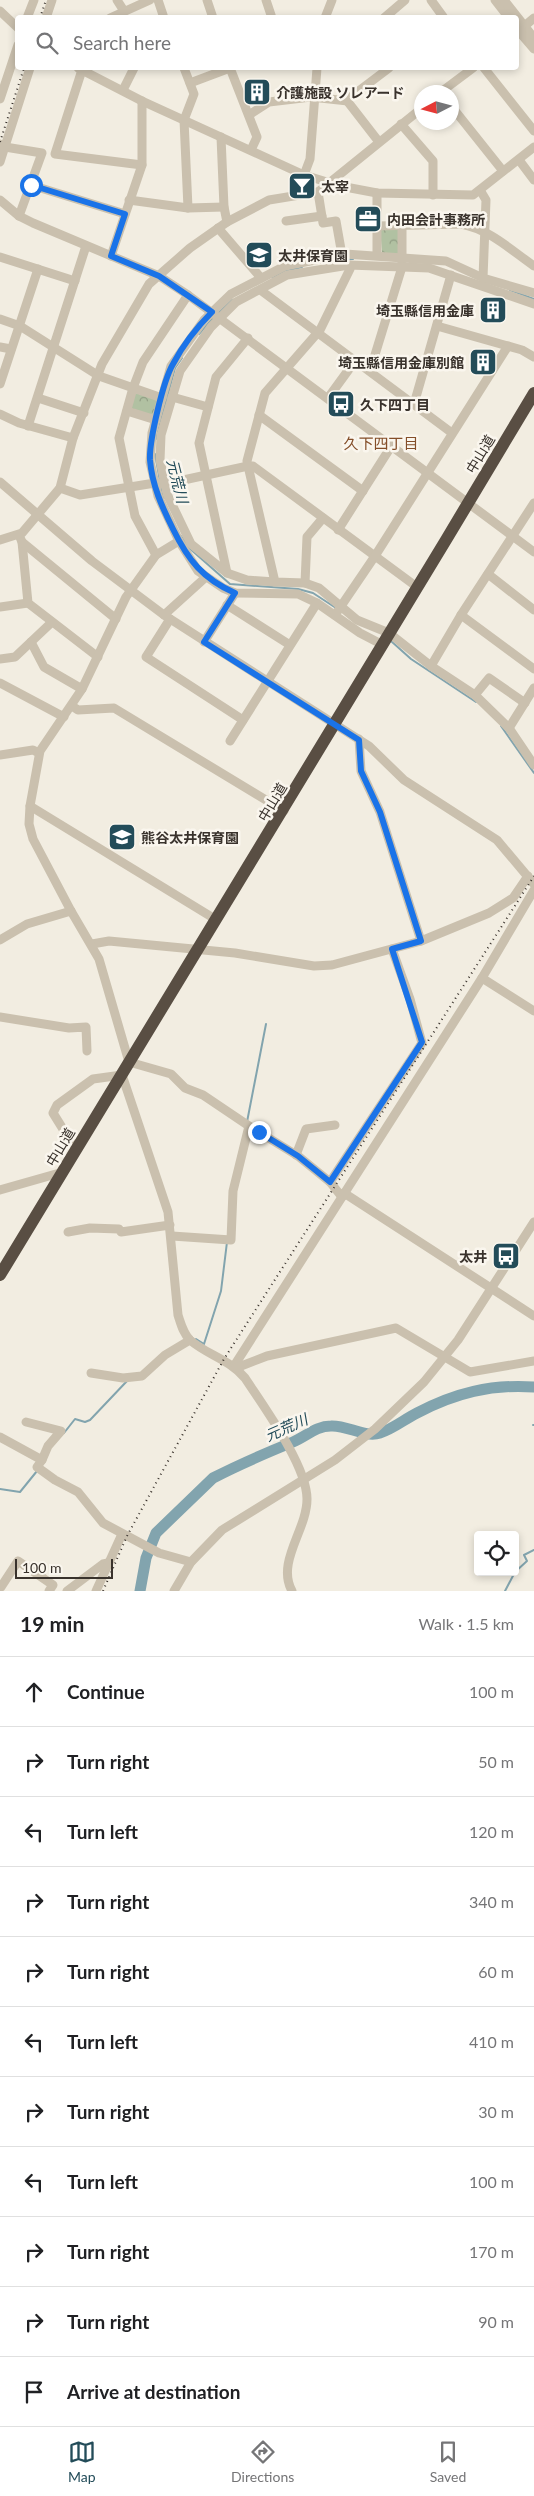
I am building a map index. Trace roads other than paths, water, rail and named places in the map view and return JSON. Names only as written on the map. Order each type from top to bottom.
[{"type":"highway","name":"中山道","points":[[0,1275],[197,950],[284,811],[468,502],[533,397]]},
{"type":"street","points":[[29,15],[34,0]]},
{"type":"street","points":[[47,15],[52,0]]},
{"type":"street","points":[[117,0],[124,11]]},
{"type":"street","points":[[116,15],[150,0]]},
{"type":"street","points":[[158,0],[163,15]]},
{"type":"street","points":[[206,0],[212,15]]},
{"type":"street","points":[[266,0],[271,15]]},
{"type":"street","points":[[326,15],[332,0]]},
{"type":"street","points":[[388,15],[405,0]]},
{"type":"street","points":[[431,0],[442,15]]},
{"type":"street","points":[[496,0],[507,15]]},
{"type":"street","points":[[504,0],[512,15]]},
{"type":"street","points":[[0,11],[15,25]]},
{"type":"street","points":[[519,29],[534,18]]},
{"type":"street","points":[[519,29],[534,38]]},
{"type":"street","points":[[519,29],[534,49]]},
{"type":"street","points":[[0,99],[15,54]]},
{"type":"street","points":[[0,67],[8,74]]},
{"type":"street","points":[[0,162],[2,146],[29,70]]},
{"type":"street","points":[[55,154],[80,70]]},
{"type":"street","points":[[82,70],[142,101],[304,175],[377,194],[470,196],[534,147]]},
{"type":"street","points":[[123,90],[133,70]]},
{"type":"street","points":[[185,70],[194,94],[184,120],[188,208]]},
{"type":"street","points":[[190,82],[224,70]]},
{"type":"street","points":[[231,70],[257,137],[251,150]]},
{"type":"street","points":[[304,175],[310,159],[316,70]]},
{"type":"street","points":[[249,115],[269,102],[314,98],[348,101],[387,70]]},
{"type":"street","points":[[450,85],[470,70]]},
{"type":"street","points":[[486,70],[534,131]]},
{"type":"street","points":[[111,256],[142,165],[142,101]]},
{"type":"street","points":[[348,101],[379,142]]},
{"type":"street","points":[[98,657],[28,603],[21,539],[37,514],[60,488],[73,438],[99,376],[102,364],[144,291],[190,248],[226,222],[269,200],[318,192],[414,114]]},
{"type":"street","points":[[459,116],[503,171]]},
{"type":"street","points":[[402,124],[432,160],[433,195]]},
{"type":"street","points":[[221,137],[226,222]]},
{"type":"street","points":[[2,146],[142,165]]},
{"type":"street","points":[[19,216],[42,152]]},
{"type":"street","points":[[519,160],[534,180]]},
{"type":"street","points":[[31,185],[125,214]]},
{"type":"street","points":[[480,190],[486,200],[484,278]]},
{"type":"street","points":[[318,192],[323,223],[336,221],[342,255]]},
{"type":"street","points":[[377,194],[377,255]]},
{"type":"street","points":[[0,200],[19,216],[159,276],[188,295],[534,552]]},
{"type":"street","points":[[129,200],[188,208],[224,207]]},
{"type":"street","points":[[286,221],[322,216]]},
{"type":"street","points":[[377,226],[461,224],[486,232],[534,266]]},
{"type":"street","points":[[370,371],[402,262],[402,225]]},
{"type":"street","points":[[218,228],[261,278]]},
{"type":"street","points":[[28,426],[86,246]]},
{"type":"street","points":[[534,304],[429,268],[377,255],[342,255],[285,266],[231,294],[216,315],[180,371],[161,435],[159,450],[170,503],[191,544],[227,573],[247,580],[305,583],[318,588],[357,620],[475,695],[509,728],[534,765]]},
{"type":"street","points":[[0,257],[75,281]]},
{"type":"street","points":[[386,639],[360,633],[317,603],[298,594],[235,593],[198,571],[179,541],[161,506],[150,451],[156,420],[171,366],[184,346],[216,315],[236,302],[287,275],[349,265],[446,261],[484,278],[534,293]]},
{"type":"street","points":[[275,582],[247,461],[265,393],[318,333],[350,269],[349,265]]},
{"type":"street","points":[[0,384],[38,270]]},
{"type":"street","points":[[414,404],[451,275]]},
{"type":"street","points":[[262,289],[452,433]]},
{"type":"street","points":[[156,555],[137,521],[128,488],[119,438],[133,388],[143,362],[188,295]]},
{"type":"street","points":[[0,319],[20,326],[99,376],[162,398]]},
{"type":"street","points":[[436,326],[522,350],[534,357]]},
{"type":"street","points":[[227,573],[199,443],[216,377],[248,338]]},
{"type":"street","points":[[334,615],[375,556],[508,346]]},
{"type":"street","points":[[0,347],[11,350]]},
{"type":"street","points":[[328,398],[355,361]]},
{"type":"street","points":[[38,398],[84,413]]},
{"type":"street","points":[[172,398],[208,407]]},
{"type":"street","points":[[126,411],[156,420]]},
{"type":"street","points":[[0,414],[28,426],[73,438]]},
{"type":"street","points":[[259,415],[363,491]]},
{"type":"street","points":[[338,530],[392,445]]},
{"type":"street","points":[[60,488],[80,495],[155,483],[165,484],[253,466],[417,588]]},
{"type":"street","points":[[0,482],[130,591],[204,642],[369,746],[404,780],[497,840],[534,884]]},
{"type":"street","points":[[431,666],[461,615],[534,503]]},
{"type":"street","points":[[305,583],[307,537],[323,518]]},
{"type":"street","points":[[0,540],[21,539],[116,618]]},
{"type":"street","points":[[179,541],[156,555],[130,591],[82,689],[39,753],[30,806],[29,824],[33,839],[99,959],[129,1062],[170,1074],[185,1088],[204,1095],[296,1155],[343,1195],[534,1316]]},
{"type":"street","points":[[488,574],[534,610]]},
{"type":"street","points":[[206,577],[167,617],[146,657],[243,720]]},
{"type":"street","points":[[204,642],[235,593]]},
{"type":"street","points":[[0,607],[28,603]]},
{"type":"street","points":[[230,741],[317,603]]},
{"type":"street","points":[[227,605],[290,645]]},
{"type":"street","points":[[461,615],[534,669]]},
{"type":"street","points":[[0,659],[15,657],[52,622]]},
{"type":"street","points":[[31,642],[44,667],[82,689]]},
{"type":"street","points":[[475,695],[489,678],[525,703]]},
{"type":"street","points":[[0,683],[64,718]]},
{"type":"street","points":[[509,728],[534,688]]},
{"type":"street","points":[[72,706],[78,710],[114,708],[284,811]]},
{"type":"street","points":[[359,740],[361,771],[380,812],[421,941]]},
{"type":"street","points":[[0,754],[33,750],[39,753]]},
{"type":"street","points":[[30,806],[216,919]]},
{"type":"street","points":[[92,944],[109,941],[235,953],[314,966],[332,964],[421,941],[489,913],[513,898],[528,876]]},
{"type":"street","points":[[235,1367],[482,978],[534,890]]},
{"type":"street","points":[[0,940],[27,924],[71,911]]},
{"type":"street","points":[[330,1182],[422,1042],[392,949]]},
{"type":"street","points":[[482,978],[534,1011]]},
{"type":"street","points":[[0,1017],[69,1028],[86,1027],[87,1051]]},
{"type":"street","points":[[76,1150],[53,1113],[56,1105],[93,1079],[122,1075],[168,1212],[172,1236],[178,1315],[183,1331],[190,1340],[235,1367],[259,1398],[304,1478],[307,1500],[302,1525],[289,1558],[287,1582],[292,1591]]},
{"type":"street","points":[[296,1155],[306,1129],[335,1125]]},
{"type":"street","points":[[172,1236],[231,1240],[232,1191],[249,1126]]},
{"type":"street","points":[[0,1190],[63,1172]]},
{"type":"street","points":[[174,1591],[191,1562],[205,1545],[222,1530],[360,1442],[424,1382],[445,1358],[534,1222]]},
{"type":"street","points":[[68,1232],[90,1228],[119,1229],[122,1232],[170,1225]]},
{"type":"street","points":[[235,1367],[267,1356],[396,1328],[470,1372],[534,1361]]},
{"type":"street","points":[[91,1374],[124,1378],[142,1376],[166,1355],[190,1340]]},
{"type":"street","points":[[26,1422],[61,1430],[48,1446],[37,1468],[78,1492],[103,1523],[159,1553],[191,1562]]},
{"type":"street","points":[[0,1437],[42,1460]]},
{"type":"street","points":[[96,1591],[122,1534]]},
{"type":"street","points":[[2,1588],[18,1561],[51,1588],[61,1591]]},
{"type":"street","points":[[67,1591],[103,1564],[108,1563]]},
{"type":"waterway","name":"元荒川","points":[[336,260],[353,259]]},
{"type":"waterway","name":"元荒川","points":[[273,277],[302,267]]},
{"type":"waterway","name":"元荒川","points":[[510,290],[534,299]]},
{"type":"waterway","name":"元荒川","points":[[217,314],[232,300]]},
{"type":"waterway","name":"元荒川","points":[[199,334],[214,317]]},
{"type":"waterway","name":"元荒川","points":[[156,439],[175,368],[182,358]]},
{"type":"waterway","name":"元荒川","points":[[155,454],[160,481]]},
{"type":"waterway","name":"元荒川","points":[[161,486],[164,498]]},
{"type":"waterway","name":"元荒川","points":[[181,536],[188,547],[230,584],[298,589],[313,593],[336,608]]},
{"type":"waterway","name":"元荒川","points":[[391,641],[411,659],[476,702]]},
{"type":"waterway","name":"元荒川","points":[[501,726],[534,773]]},
{"type":"waterway","points":[[247,1122],[266,1024]]},
{"type":"waterway","points":[[196,1339],[204,1344],[221,1291],[227,1242]]},
{"type":"waterway","points":[[64,1433],[75,1419],[85,1422],[90,1420],[127,1381]]},
{"type":"waterway","name":"元荒川","points":[[140,1591],[146,1558],[156,1533],[213,1478],[326,1426],[337,1426],[368,1434],[380,1433],[412,1415],[459,1395],[503,1387],[534,1387]]},
{"type":"waterway","points":[[0,1489],[20,1492],[37,1471]]},
{"type":"waterway","points":[[519,1568],[527,1561],[524,1555],[534,1550]]},
{"type":"waterway","points":[[505,1591],[513,1576]]},
{"type":"railway","points":[[41,15],[46,0]]},
{"type":"railway","points":[[0,142],[23,70]]},
{"type":"railway","points":[[103,1591],[127,1536],[224,1359],[534,876]]},
{"type":"place","name":"介護施設 ソレアード","points":[[257,92]]},
{"type":"place","name":"太宰","points":[[302,186]]},
{"type":"place","name":"内田会計事務所","points":[[368,219]]},
{"type":"place","name":"太井保育園","points":[[259,255]]},
{"type":"place","name":"埼玉縣信用金庫","points":[[493,310]]},
{"type":"place","name":"埼玉縣信用金庫別館","points":[[483,362]]},
{"type":"place","name":"久下四丁目","points":[[341,404]]},
{"type":"place","name":"熊谷太井保育園","points":[[122,837]]},
{"type":"place","name":"太井","points":[[506,1256]]},
{"type":"district","name":"久下四丁目","points":[[381,443]]}]
